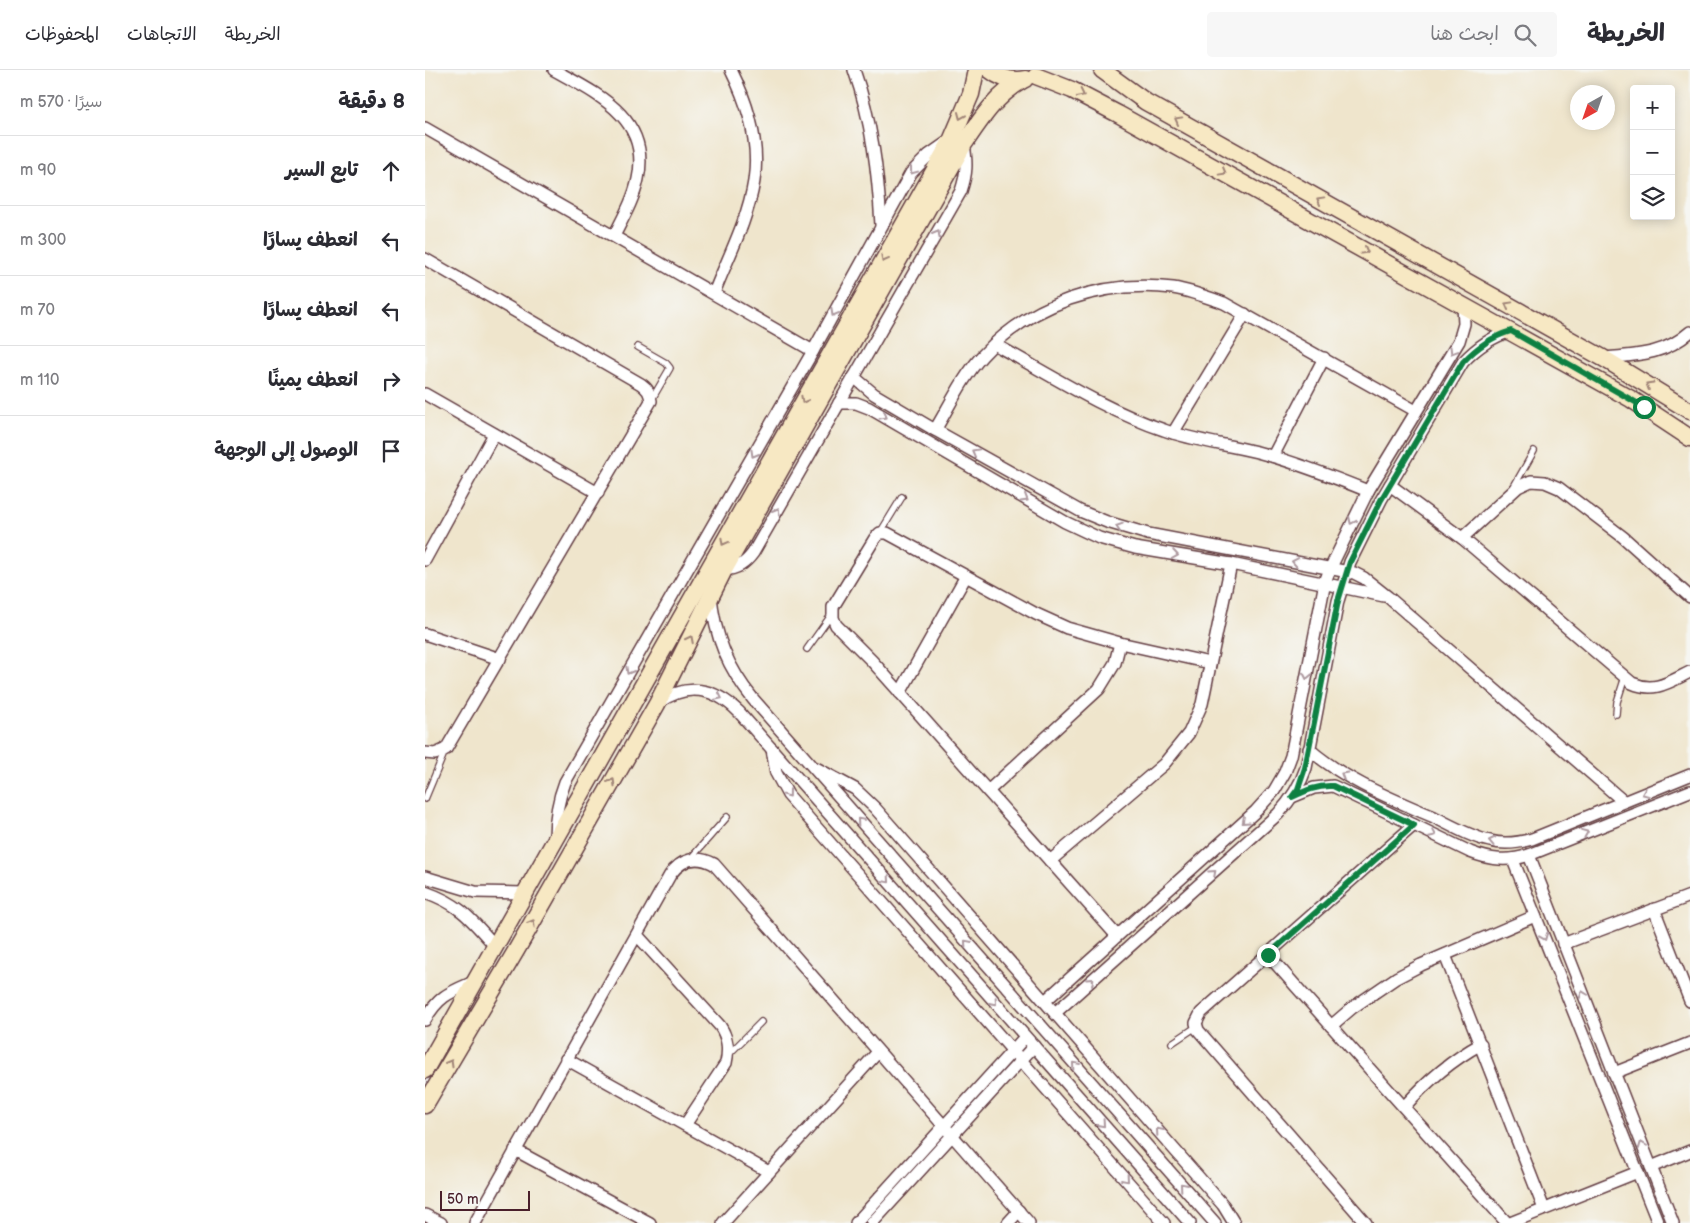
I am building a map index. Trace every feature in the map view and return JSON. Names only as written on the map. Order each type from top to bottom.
[{"type":"street","points":[[554,70],[606,100],[630,126],[637,143],[640,161],[638,179],[633,196],[614,236]]},
{"type":"street","points":[[714,293],[747,212],[754,180],[755,148],[751,120],[731,70]]},
{"type":"street","points":[[854,70],[872,136],[879,180],[881,225]]},
{"type":"street","points":[[425,1105],[517,949],[657,704],[723,570],[957,142],[976,70]]},
{"type":"street","points":[[990,70],[1001,77],[1012,80],[1034,75],[1072,90],[1111,110],[1511,331],[1631,399],[1690,438]]},
{"type":"street","points":[[1101,70],[1146,102],[1603,358],[1690,411]]},
{"type":"street","points":[[425,1070],[524,893],[957,142],[993,103],[1012,86],[1034,75]]},
{"type":"street","points":[[425,128],[813,350]]},
{"type":"street","points":[[555,841],[556,812],[565,782],[813,350],[881,225],[911,173],[929,154],[957,142]]},
{"type":"street","points":[[723,570],[740,566],[753,553],[961,191],[966,178],[967,167],[957,142]]},
{"type":"street","points":[[425,259],[641,384],[647,388],[651,401],[446,749],[435,754],[425,753]]},
{"type":"street","points":[[935,430],[971,370],[982,356],[1016,327],[1048,308],[1072,297],[1097,290],[1123,286],[1174,288],[1200,294],[1224,303],[1417,410]]},
{"type":"street","points":[[1045,1001],[1266,802],[1281,780],[1293,748],[1325,582],[1368,491],[1459,341],[1464,324],[1463,305]]},
{"type":"street","points":[[1173,433],[1245,314]]},
{"type":"street","points":[[1055,1013],[1278,814],[1292,797],[1302,779],[1342,586],[1363,532],[1463,362],[1480,345],[1511,331]]},
{"type":"street","points":[[1603,358],[1653,353],[1671,346],[1690,332]]},
{"type":"street","points":[[994,344],[1139,421],[1173,433],[1273,456],[1306,466],[1368,491]]},
{"type":"street","points":[[1273,456],[1324,358]]},
{"type":"street","points":[[853,377],[874,394],[935,430],[1081,511],[1120,527],[1161,537],[1359,575],[1388,596],[1623,801]]},
{"type":"street","points":[[425,394],[598,493]]},
{"type":"street","points":[[839,403],[856,403],[869,408],[1065,522],[1099,538],[1135,548],[1231,564],[1388,596]]},
{"type":"street","points":[[425,560],[494,434]]},
{"type":"street","points":[[1462,538],[1511,492],[1523,484],[1531,481],[1553,484],[1623,536],[1690,597]]},
{"type":"street","points":[[1390,485],[1462,538],[1625,677],[1639,686],[1659,687],[1690,672]]},
{"type":"street","points":[[1117,936],[900,693],[836,625],[832,614],[833,607],[875,538],[880,533],[891,534],[1036,614],[1067,628],[1120,644],[1210,663]]},
{"type":"street","points":[[1050,860],[1154,774],[1178,749],[1193,726],[1198,714],[1210,663],[1231,564]]},
{"type":"street","points":[[900,693],[966,576]]},
{"type":"street","points":[[711,596],[717,633],[731,668],[747,691],[809,764],[1215,1223]]},
{"type":"street","points":[[425,634],[500,659]]},
{"type":"street","points":[[988,791],[1099,689],[1115,663],[1120,644]]},
{"type":"street","points":[[657,704],[674,694],[684,691],[702,691],[720,696],[739,712],[1190,1223]]},
{"type":"street","points":[[772,749],[776,773],[788,795],[1164,1223]]},
{"type":"street","points":[[1309,749],[1334,769],[1361,785],[1479,838],[1495,842],[1511,843],[1532,839],[1690,775]]},
{"type":"street","points":[[809,764],[843,782],[875,808],[1223,1205],[1233,1223]]},
{"type":"street","points":[[1292,797],[1314,788],[1333,786],[1483,857],[1513,860],[1690,791]]},
{"type":"street","points":[[1366,1223],[1196,1027],[1201,1013],[1414,825]]},
{"type":"street","points":[[1529,855],[1673,1223]]},
{"type":"street","points":[[475,1223],[675,868],[690,860],[707,860],[714,864],[1029,1223]]},
{"type":"street","points":[[1513,860],[1658,1223]]},
{"type":"street","points":[[425,877],[475,892],[524,893]]},
{"type":"street","points":[[425,892],[457,906],[471,918],[495,946]]},
{"type":"street","points":[[1563,944],[1690,896]]},
{"type":"street","points":[[1654,909],[1690,1001]]},
{"type":"street","points":[[1331,1026],[1352,1008],[1397,978],[1535,916]]},
{"type":"street","points":[[637,935],[720,1026],[727,1038],[728,1054],[721,1071],[685,1125]]},
{"type":"street","points":[[1268,955],[1509,1223],[1638,1172]]},
{"type":"street","points":[[1445,955],[1544,1209]]},
{"type":"street","points":[[425,1020],[431,1009],[441,998],[476,981]]},
{"type":"street","points":[[856,1223],[1025,1037]]},
{"type":"street","points":[[1614,1073],[1690,1043]]},
{"type":"street","points":[[1404,1107],[1439,1071],[1481,1044]]},
{"type":"street","points":[[872,1223],[1033,1046]]},
{"type":"street","points":[[723,1223],[878,1052]]},
{"type":"street","points":[[566,1059],[769,1172]]},
{"type":"street","points":[[515,1150],[650,1223]]},
{"type":"street","points":[[1651,1167],[1690,1151]]},
{"type":"street","points":[[1008,1223],[1019,1211]]},
{"type":"street","points":[[425,1214],[441,1223]]},
{"type":"lane","points":[[638,347],[669,365],[670,368],[651,401]]},
{"type":"lane","points":[[1511,492],[1534,451]]},
{"type":"lane","points":[[880,533],[902,496]]},
{"type":"lane","points":[[807,649],[832,614]]},
{"type":"lane","points":[[1616,714],[1617,702],[1625,677]]},
{"type":"lane","points":[[425,799],[446,749]]},
{"type":"lane","points":[[690,860],[727,817]]},
{"type":"lane","points":[[728,1054],[761,1022]]},
{"type":"lane","points":[[1171,1043],[1196,1027]]},
{"type":"route","points":[[1268,955],[1414,825],[1333,786],[1320,786],[1292,797],[1298,789],[1305,768],[1338,601],[1350,562],[1363,532],[1381,500],[1463,362],[1480,345],[1500,334],[1511,331],[1644,407]]}]
